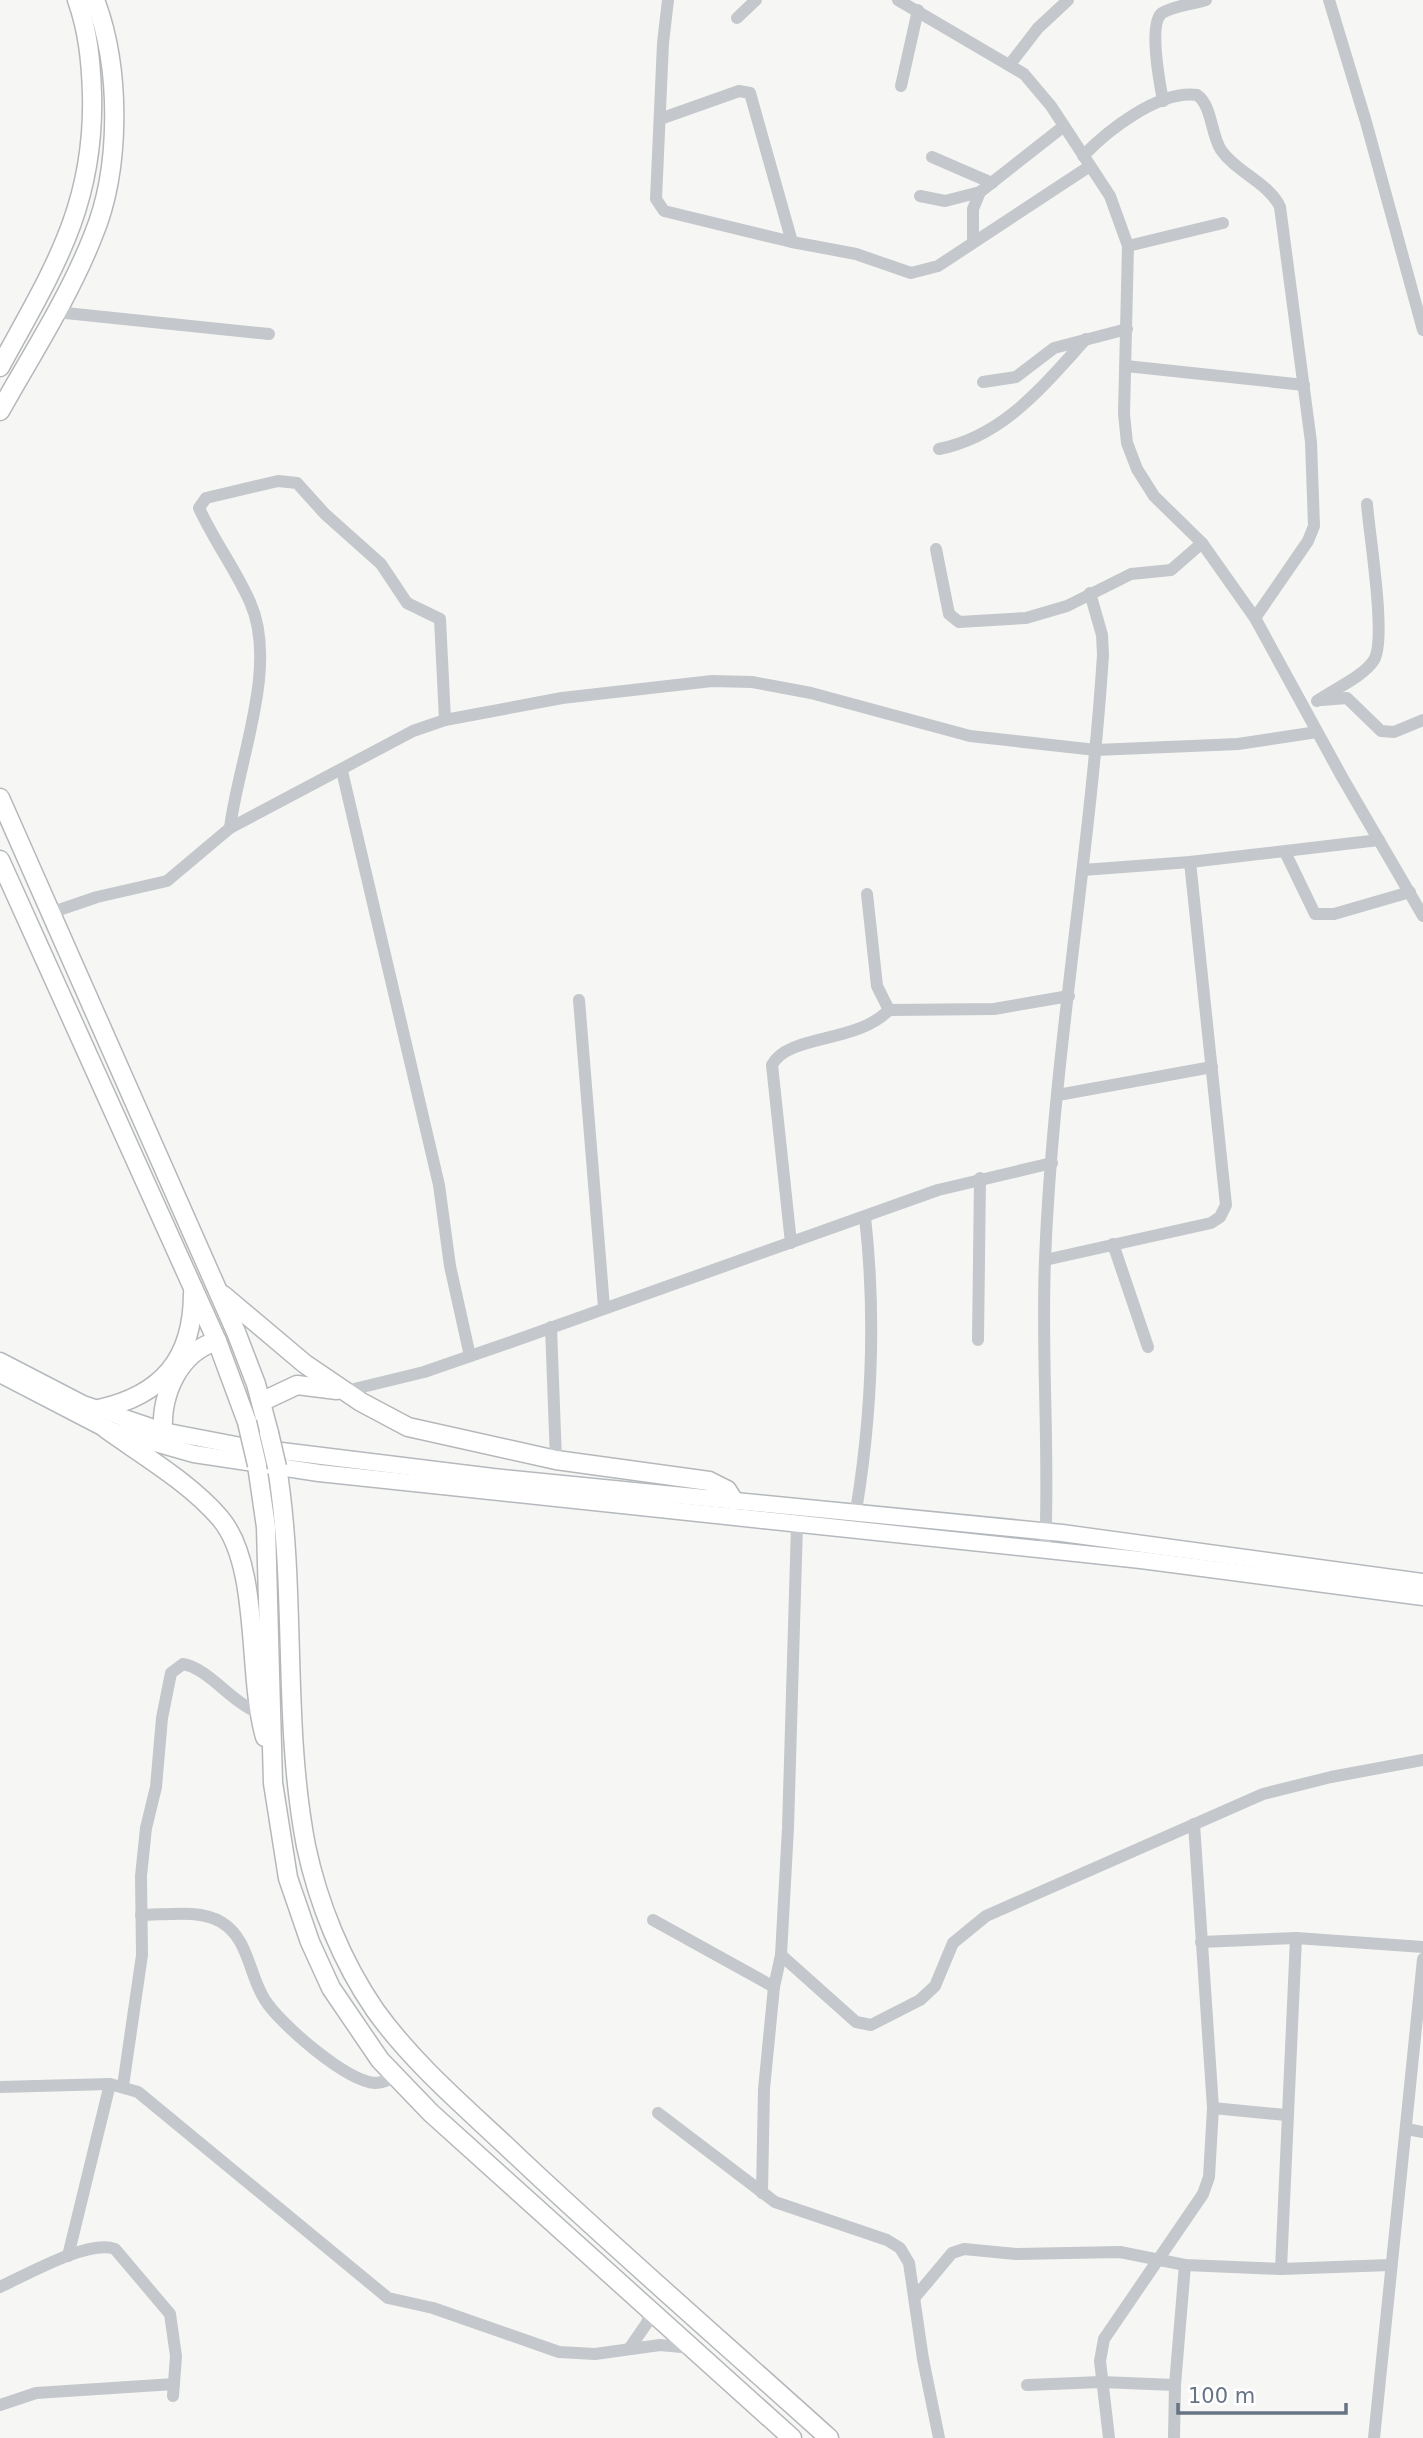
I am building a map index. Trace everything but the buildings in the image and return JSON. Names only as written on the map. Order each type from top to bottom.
[{"type":"highway","points":[[0,366],[66,242],[77,216],[88,171],[92,128],[91,55],[77,0]]},
{"type":"highway","points":[[0,411],[56,312],[93,236],[108,184],[113,72],[95,0]]},
{"type":"highway","points":[[1,803],[53,912],[218,1291],[261,1402],[277,1467],[287,1544],[297,1779],[306,1846],[326,1914],[357,1981],[393,2033],[418,2062],[829,2438]]},
{"type":"highway","points":[[0,860],[217,1341],[247,1422],[257,1465],[266,1527],[272,1761],[281,1843],[310,1942],[331,1988],[357,2031],[395,2076],[498,2175],[792,2438]]},
{"type":"highway","points":[[99,1409],[138,1398],[155,1388],[169,1371],[192,1324],[192,1286]]},
{"type":"highway","points":[[218,1291],[305,1364],[408,1427],[555,1460],[709,1481],[721,1486],[733,1508]]},
{"type":"highway","points":[[163,1432],[165,1397],[176,1376],[198,1348],[217,1341]]},
{"type":"highway","points":[[261,1402],[297,1385],[346,1391]]},
{"type":"highway","points":[[106,1429],[196,1495],[220,1518],[232,1536],[244,1574],[259,1713],[272,1761]]},
{"type":"highway","points":[[498,2175],[515,2153]]},
{"type":"main road","points":[[0,1361],[61,1395],[163,1432],[242,1446],[733,1508],[797,1525],[1295,1578],[1423,1597]]},
{"type":"main road","points":[[0,1374],[106,1429],[194,1454],[319,1473],[733,1508],[856,1511],[1046,1532],[1423,1582]]},
{"type":"street","points":[[668,0],[663,43],[656,199],[660,208],[792,242],[856,254],[901,270],[920,273],[974,242],[1086,161],[1114,127],[1163,102],[1191,95],[1203,99],[1213,134],[1223,152],[1277,201],[1314,470],[1314,526],[1308,541],[1255,618]]},
{"type":"street","points":[[737,18],[757,0]]},
{"type":"street","points":[[898,0],[1011,63],[1038,89],[1118,211],[1128,246],[1125,432],[1134,462],[1149,490],[1202,543],[1311,703],[1317,732],[1423,916]]},
{"type":"street","points":[[1011,63],[1038,28],[1068,0]]},
{"type":"street","points":[[1163,102],[1155,33],[1157,20],[1164,12],[1206,0]]},
{"type":"street","points":[[1329,0],[1360,101],[1423,330]]},
{"type":"street","points":[[901,86],[918,10]]},
{"type":"street","points":[[660,119],[739,91],[750,93],[792,242]]},
{"type":"street","points":[[920,196],[945,201],[980,192],[1064,126]]},
{"type":"street","points":[[932,156],[992,183]]},
{"type":"street","points":[[974,242],[973,209],[980,192]]},
{"type":"street","points":[[1128,246],[1223,223]]},
{"type":"street","points":[[56,312],[269,334]]},
{"type":"street","points":[[983,382],[1016,377],[1054,348],[1126,329]]},
{"type":"street","points":[[939,449],[980,437],[1003,421],[1036,393],[1086,339]]},
{"type":"street","points":[[1126,366],[1304,385]]},
{"type":"street","points":[[230,828],[257,697],[259,652],[251,603],[199,508],[206,498],[278,481],[292,482],[303,487],[325,514],[381,564],[407,603],[440,619],[446,720]]},
{"type":"street","points":[[1311,703],[1367,667],[1377,652],[1378,615],[1367,504]]},
{"type":"street","points":[[936,549],[949,614],[959,622],[1026,618],[1067,606],[1130,574],[1171,570],[1202,543]]},
{"type":"street","points":[[1045,1551],[1048,1475],[1045,1260],[1058,1096],[1096,750],[1103,655],[1102,635],[1090,593]]},
{"type":"street","points":[[53,912],[97,897],[167,881],[230,828],[342,771],[401,737],[446,720],[562,698],[736,681],[811,693],[970,736],[1096,750],[1238,744],[1317,732]]},
{"type":"street","points":[[1311,703],[1348,698],[1381,731],[1388,733],[1423,720]]},
{"type":"street","points":[[342,771],[439,1185],[450,1266],[470,1356]]},
{"type":"street","points":[[1083,870],[1190,862],[1379,839]]},
{"type":"street","points":[[1285,852],[1315,914],[1334,914],[1410,892]]},
{"type":"street","points":[[1045,1260],[1211,1223],[1224,1211],[1226,1184],[1190,862]]},
{"type":"street","points":[[867,894],[877,986],[889,1010]]},
{"type":"street","points":[[791,1244],[772,1065],[786,1050],[856,1032],[872,1025],[889,1010],[995,1009],[1069,996]]},
{"type":"street","points":[[579,1000],[604,1307]]},
{"type":"street","points":[[1058,1096],[1212,1067]]},
{"type":"street","points":[[346,1391],[424,1372],[980,1178],[1052,1163]]},
{"type":"street","points":[[978,1340],[980,1178]]},
{"type":"street","points":[[856,1511],[866,1452],[871,1374],[865,1217]]},
{"type":"street","points":[[1114,1244],[1148,1347]]},
{"type":"street","points":[[551,1327],[555,1460]]},
{"type":"street","points":[[762,2193],[765,2089],[774,1987],[781,1955],[792,1739],[797,1525]]},
{"type":"street","points":[[68,2256],[117,2085],[137,2003],[142,1955],[141,1915],[146,1828],[156,1787],[162,1718],[171,1673],[183,1664],[191,1666],[228,1696],[259,1713]]},
{"type":"street","points":[[781,1955],[856,2022],[871,2025],[920,2000],[930,1992],[953,1943],[963,1932],[986,1916],[1263,1794],[1296,1784],[1423,1760]]},
{"type":"street","points":[[1109,2438],[1101,2382],[1100,2361],[1104,2339],[1206,2186],[1213,2108],[1194,1824]]},
{"type":"street","points":[[141,1915],[198,1916],[223,1922],[249,1959],[263,1997],[288,2028],[360,2079],[375,2083],[395,2076]]},
{"type":"street","points":[[653,1920],[695,1946],[774,1987]]},
{"type":"street","points":[[1201,1942],[1296,1938],[1423,1947]]},
{"type":"street","points":[[1281,2269],[1296,1938]]},
{"type":"street","points":[[1374,2438],[1423,1959]]},
{"type":"street","points":[[0,2087],[117,2085],[159,2107],[201,2147],[388,2298],[433,2308],[559,2352],[595,2354],[660,2345],[694,2348]]},
{"type":"street","points":[[1213,2108],[1286,2115]]},
{"type":"street","points":[[658,2113],[762,2193],[798,2212],[887,2240],[900,2248],[909,2263],[916,2296],[923,2359],[939,2438]]},
{"type":"street","points":[[1407,2129],[1423,2132]]},
{"type":"street","points":[[0,2287],[68,2256],[108,2246],[115,2249],[170,2314],[176,2356],[174,2390],[36,2393],[0,2405]]},
{"type":"street","points":[[916,2296],[952,2253],[964,2249],[1016,2254],[1121,2252],[1185,2265],[1281,2269],[1390,2265]]},
{"type":"street","points":[[1174,2438],[1175,2385],[1185,2265]]},
{"type":"street","points":[[629,2349],[647,2323],[651,2311]]},
{"type":"street","points":[[1027,2385],[1101,2382],[1175,2385]]}]
